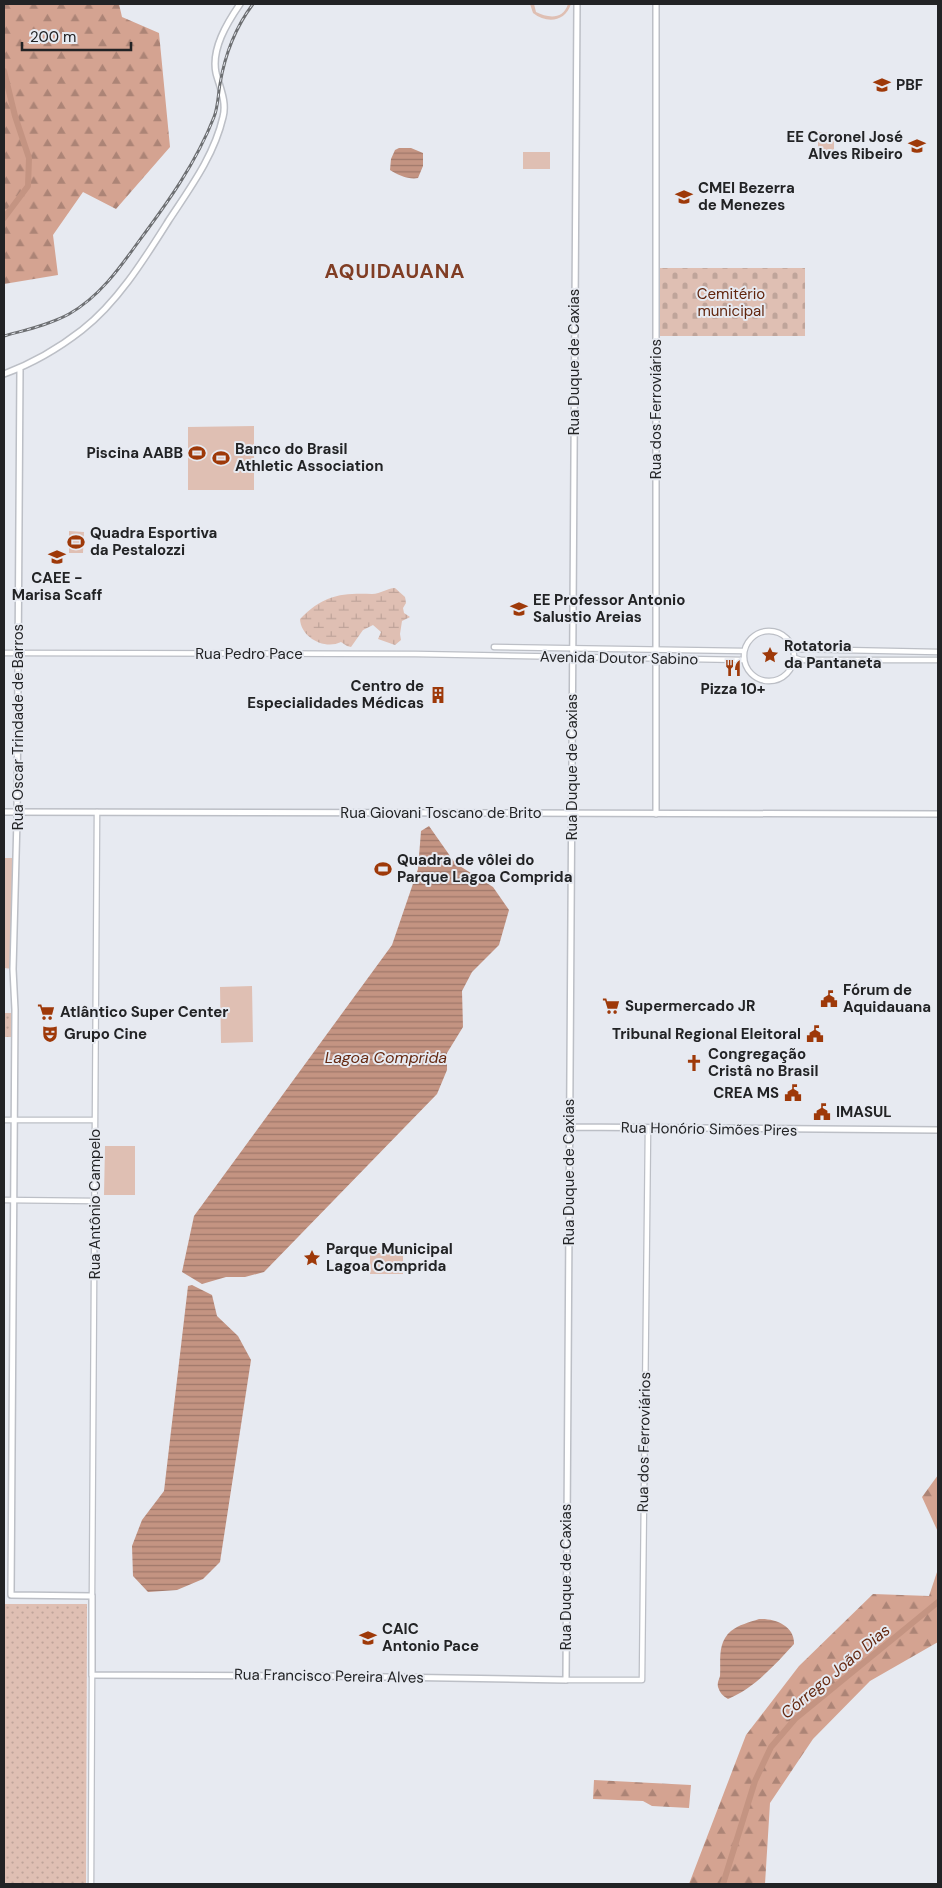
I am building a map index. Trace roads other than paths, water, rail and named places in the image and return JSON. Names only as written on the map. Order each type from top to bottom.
[{"type":"main road","points":[[4,374],[20,368],[62,344],[83,329],[103,310],[141,264],[200,172],[215,143],[225,107],[216,73],[218,44],[240,4]]},
{"type":"main road","name":"Rua Duque de Caxias","points":[[566,1680],[577,4]]},
{"type":"main road","name":"Rua dos Ferroviários","points":[[656,4],[656,814]]},
{"type":"main road","name":"Rua Oscar Trindade de Barros","points":[[20,368],[17,812],[13,969],[15,1010],[11,1595],[92,1596]]},
{"type":"main road","name":"Rua Giovani Toscano de Brito","points":[[4,812],[938,814]]},
{"type":"main road","name":"Rua Honório Simões Pires","points":[[569,1127],[938,1130]]},
{"type":"main road","points":[[92,1596],[92,1675]]},
{"type":"main road","name":"Rua Francisco Pereira Alves","points":[[92,1675],[566,1680]]},
{"type":"street","points":[[769,630],[782,634],[788,638],[794,649],[795,658],[792,668],[780,679],[772,681],[756,677],[748,670],[744,660],[744,651],[752,637],[763,631],[769,630]]},
{"type":"street","name":"Avenida Doutor Sabino","points":[[494,648],[744,651]]},
{"type":"street","points":[[794,649],[938,652]]},
{"type":"street","name":"Rua Pedro Pace","points":[[4,653],[494,655]]},
{"type":"street","name":"Avenida Doutor Sabino","points":[[494,655],[744,660]]},
{"type":"street","points":[[795,658],[801,660],[938,660]]},
{"type":"street","name":"Rua Antônio Campelo","points":[[92,1596],[98,812]]},
{"type":"street","points":[[4,1120],[96,1120]]},
{"type":"street","name":"Rua dos Ferroviários","points":[[566,1680],[642,1680],[648,1128]]},
{"type":"street","points":[[4,1200],[95,1201]]},
{"type":"street","points":[[91,1884],[92,1675]]},
{"type":"water","points":[[411,148],[423,153],[423,166],[418,178],[404,177],[390,170],[391,159],[395,150]]},
{"type":"water","name":"Lagoa Comprida","points":[[429,826],[455,863],[493,887],[509,910],[499,945],[472,972],[462,991],[463,1027],[447,1053],[447,1070],[437,1094],[264,1272],[245,1277],[226,1277],[202,1284],[182,1272],[194,1216],[392,945],[418,869],[421,831]]},
{"type":"water","points":[[192,1285],[212,1295],[217,1316],[238,1336],[251,1360],[220,1562],[203,1579],[177,1590],[148,1592],[133,1576],[132,1546],[142,1520],[164,1491],[188,1286]]},
{"type":"water","points":[[759,1619],[783,1624],[791,1632],[794,1644],[772,1668],[747,1689],[728,1699],[721,1693],[718,1685],[722,1646],[731,1631]]},
{"type":"waterway","points":[[4,71],[15,116],[29,158],[28,186],[4,218]]},
{"type":"waterway","name":"Córrego João Dias","points":[[723,1884],[755,1781],[771,1747],[795,1719],[938,1602]]},
{"type":"railway","points":[[4,336],[45,324],[69,314],[99,291],[124,262],[171,197],[199,150],[215,113],[228,52],[241,22],[253,4]]},
{"type":"place","name":"PBF","points":[[882,85]]},
{"type":"place","name":"EE Coronel José Alves Ribeiro","points":[[917,146]]},
{"type":"place","name":"CMEI Bezerra de Menezes","points":[[684,197]]},
{"type":"place","name":"Piscina AABB","points":[[197,453]]},
{"type":"place","name":"Banco do Brasil Athletic Association","points":[[221,458]]},
{"type":"place","name":"Quadra Esportiva da Pestalozzi","points":[[76,542]]},
{"type":"place","name":"CAEE - Marisa Scaff","points":[[57,557]]},
{"type":"place","name":"EE Professor Antonio Salustio Areias","points":[[519,609]]},
{"type":"place","name":"Rotatoria da Pantaneta","points":[[770,655]]},
{"type":"place","name":"Pizza 10+","points":[[733,668]]},
{"type":"place","name":"Centro de Especialidades Médicas","points":[[438,695]]},
{"type":"place","name":"Quadra de vôlei do Parque Lagoa Comprida","points":[[383,869]]},
{"type":"place","name":"Fórum de Aquidauana","points":[[829,999]]},
{"type":"place","name":"Supermercado JR","points":[[611,1006]]},
{"type":"place","name":"Atlântico Super Center","points":[[46,1012]]},
{"type":"place","name":"Grupo Cine","points":[[50,1034]]},
{"type":"place","name":"Tribunal Regional Eleitoral","points":[[815,1034]]},
{"type":"place","name":"Congregação Cristâ no Brasil","points":[[694,1063]]},
{"type":"place","name":"CREA MS","points":[[793,1093]]},
{"type":"place","name":"IMASUL","points":[[822,1112]]},
{"type":"place","name":"Parque Municipal Lagoa Comprida","points":[[312,1258]]},
{"type":"place","name":"CAIC Antonio Pace","points":[[368,1638]]},
{"type":"district","name":"AQUIDAUANA","points":[[395,271]]},
{"type":"park label","name":"Cemitério municipal","points":[[731,302]]}]
